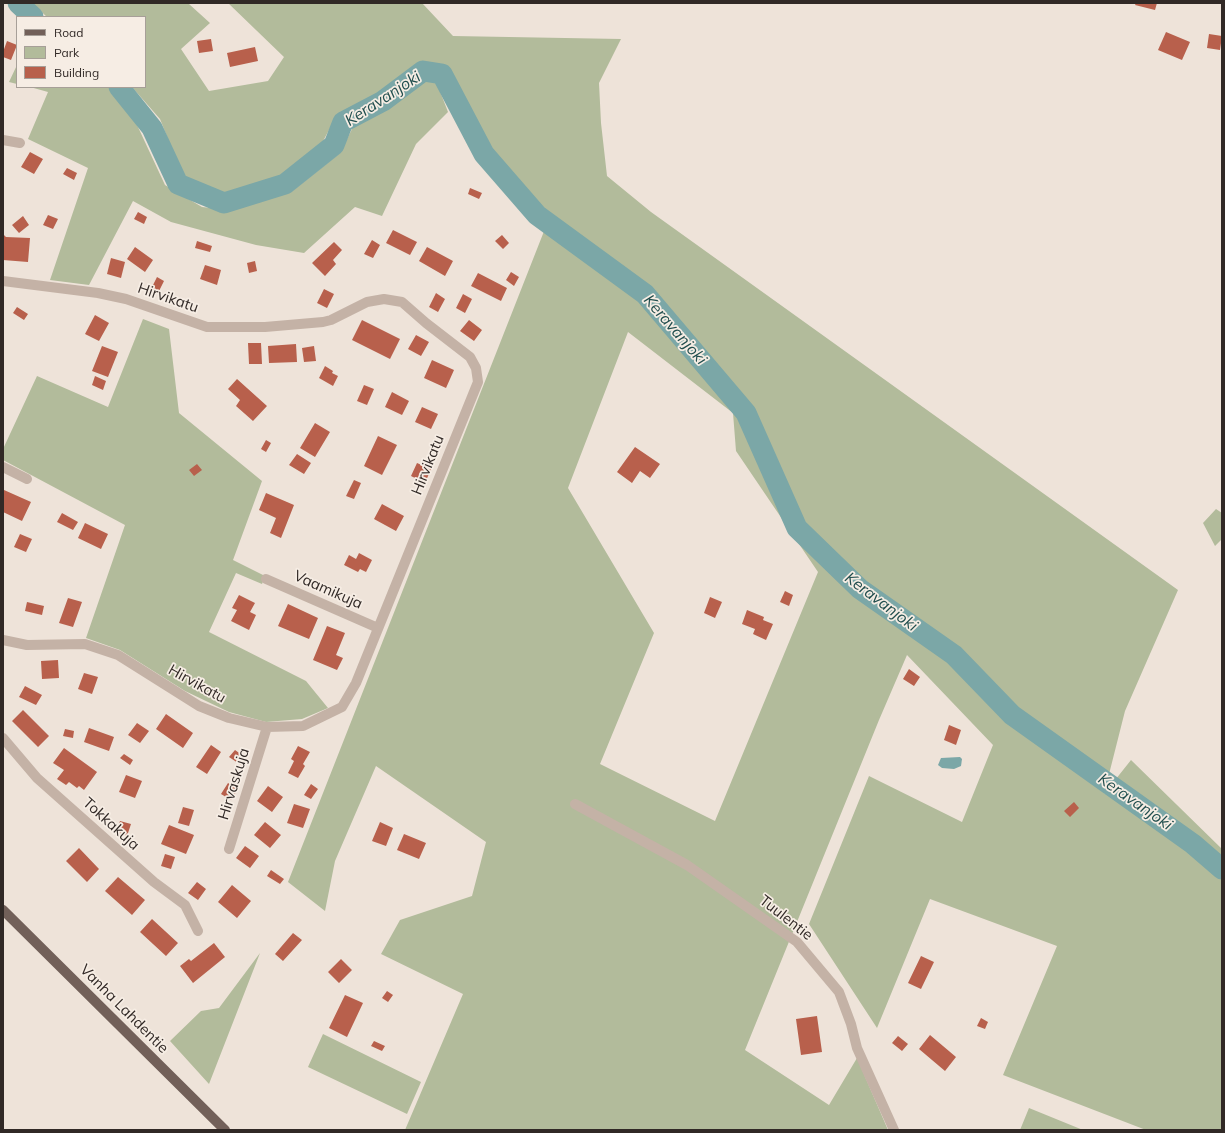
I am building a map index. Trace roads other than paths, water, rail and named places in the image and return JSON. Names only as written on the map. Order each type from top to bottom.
[{"type":"main road","name":"Vanha Lahdentie","points":[[3,910],[225,1130]]},
{"type":"street","points":[[3,140],[20,143]]},
{"type":"street","name":"Hirvikatu","points":[[3,281],[105,294],[126,299],[207,327],[266,327],[323,322],[331,320],[366,302],[384,299],[402,302],[426,323],[470,357],[476,368],[478,382],[356,683],[342,707],[303,726],[267,727],[229,718],[199,706],[118,655],[86,644],[27,645],[3,640]]},
{"type":"street","points":[[3,467],[27,479]]},
{"type":"street","name":"Vaamikuja","points":[[266,578],[378,628]]},
{"type":"street","name":"Hirvaskuja","points":[[229,849],[267,727]]},
{"type":"street","name":"Tokkakuja","points":[[3,738],[43,783],[154,882],[185,905],[198,931]]},
{"type":"street","name":"Tuulentie","points":[[576,804],[687,865],[797,942],[839,992],[851,1024],[857,1048],[894,1130]]},
{"type":"water","points":[[960,757],[962,759],[961,766],[954,769],[942,768],[938,765],[941,758]]},
{"type":"waterway","name":"Keravanjoki","points":[[18,3],[32,16]]},
{"type":"waterway","name":"Keravanjoki","points":[[120,88],[152,128],[178,184],[224,203],[285,184],[334,145],[343,122],[383,101],[423,71],[442,74],[484,154],[537,215],[645,294],[746,413],[797,528],[860,589],[954,655],[1012,715],[1193,844],[1222,869]]}]
